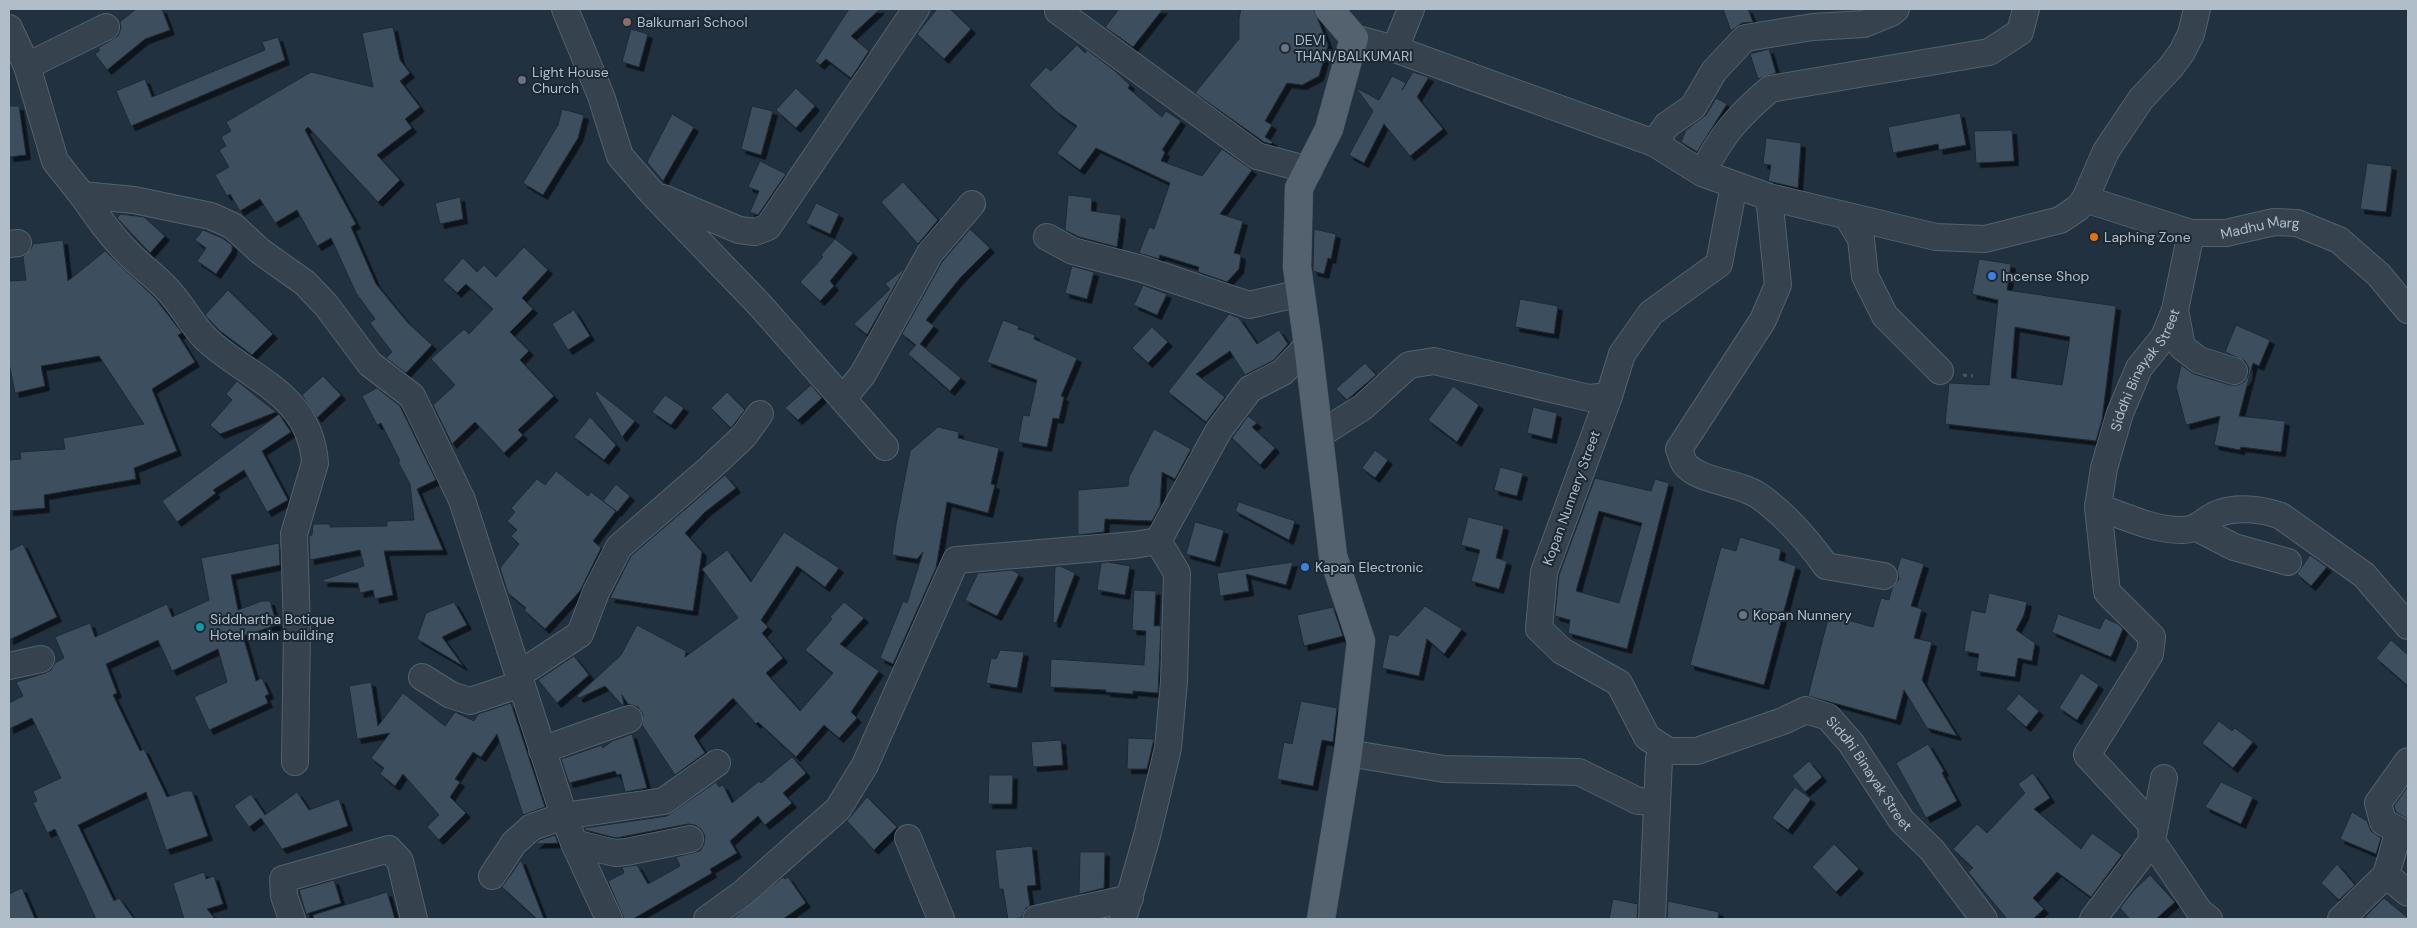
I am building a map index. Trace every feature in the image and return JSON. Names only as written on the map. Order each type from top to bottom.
[{"type":"main road","points":[[1322,919],[1348,752],[1361,641],[1333,556],[1297,268],[1299,188],[1329,129],[1354,38],[1329,9]]},
{"type":"street","points":[[565,9],[601,96],[620,156],[653,194],[759,304],[884,447]]},
{"type":"street","points":[[653,194],[740,230],[755,232],[768,227],[916,9]]},
{"type":"street","points":[[1395,49],[1411,9]]},
{"type":"street","points":[[1654,142],[1667,124],[1693,107],[1714,71],[1745,38],[1813,27],[1864,24],[1896,9]]},
{"type":"street","points":[[1702,173],[1723,135],[1744,111],[1770,89],[1990,52],[2020,32],[2026,9]]},
{"type":"street","points":[[1354,38],[1395,49],[1654,142],[1702,173],[1768,197],[1936,237],[1985,239],[2060,220],[2078,208],[2085,199],[2106,151],[2142,99],[2182,52],[2191,34],[2197,9]]},
{"type":"street","points":[[1058,11],[1257,156],[1308,170]]},
{"type":"street","points":[[26,66],[106,27]]},
{"type":"street","points":[[9,28],[26,66],[55,161],[64,176],[82,195],[103,225],[126,252],[167,289],[206,339],[282,394],[302,422],[314,452],[315,463],[294,534],[297,628],[295,762]]},
{"type":"street","points":[[1318,435],[1363,407],[1409,365],[1434,361],[1589,398],[1609,396],[1622,354],[1651,313],[1719,264],[1734,185]]},
{"type":"street","points":[[82,195],[134,200],[211,216],[233,226],[260,251],[305,283],[326,305],[370,364],[412,396],[462,500],[564,816],[574,844],[609,919]]},
{"type":"street","points":[[1768,197],[1778,285],[1763,320],[1679,449],[1685,464],[1708,478],[1748,489],[1760,496],[1813,546],[1826,566],[1884,576]]},
{"type":"street","name":"Madhu Marg","points":[[2085,199],[2191,233],[2226,233],[2274,222],[2297,223],[2339,240],[2379,275],[2408,310]]},
{"type":"street","points":[[843,399],[863,374],[930,253],[972,204]]},
{"type":"street","points":[[1847,216],[1861,239],[1865,276],[1884,316],[1940,371]]},
{"type":"street","name":"Siddhi Binayak Street","points":[[2152,841],[2151,824],[2086,754],[2150,654],[2152,637],[2107,592],[2098,507],[2104,468],[2120,413],[2139,368],[2164,337],[2175,310],[2191,233]]},
{"type":"street","points":[[1047,237],[1073,251],[1142,269],[1249,305],[1301,293]]},
{"type":"street","points":[[2175,310],[2182,347],[2199,360],[2234,371]]},
{"type":"street","points":[[1158,541],[1219,430],[1250,389],[1283,372],[1308,345]]},
{"type":"street","name":"Kopan Nunnery Street","points":[[1609,396],[1544,572],[1539,629],[1562,651],[1619,683],[1647,737],[1665,753]]},
{"type":"street","points":[[422,677],[451,695],[470,700],[519,680],[580,634],[596,592],[619,547],[744,436],[760,414]]},
{"type":"street","points":[[2098,507],[2161,527],[2182,530],[2197,528],[2216,514],[2237,510],[2269,511],[2281,516],[2364,575],[2408,626]]},
{"type":"street","points":[[2197,528],[2234,547],[2288,562]]},
{"type":"street","points":[[1036,919],[1126,908],[1168,748],[1174,681],[1177,573],[1158,541]]},
{"type":"street","points":[[708,919],[743,893],[838,809],[865,764],[956,560],[1134,545],[1158,541]]},
{"type":"street","points":[[9,666],[41,659]]},
{"type":"street","name":"Siddhi Binayak Street","points":[[1665,753],[1697,751],[1783,721],[1806,710],[1828,717],[1851,742],[1902,821],[1932,850],[1984,919]]},
{"type":"street","points":[[542,750],[629,719]]},
{"type":"street","points":[[1348,752],[1444,769],[1579,772],[1638,801],[1657,802]]},
{"type":"street","points":[[1652,919],[1659,759],[1665,753]]},
{"type":"street","points":[[2341,919],[2386,875],[2404,827],[2383,822],[2378,803],[2408,761]]},
{"type":"street","points":[[492,876],[514,843],[532,827],[564,816],[664,802],[717,763]]},
{"type":"street","points":[[2093,919],[2152,841],[2164,778]]},
{"type":"street","points":[[908,838],[940,919]]},
{"type":"street","points":[[574,844],[615,853],[690,840]]},
{"type":"street","points":[[2152,841],[2200,912],[2209,919]]},
{"type":"street","points":[[292,919],[284,896],[283,879],[389,849],[400,861],[414,919]]},
{"type":"street","points":[[2386,875],[2408,893]]},
{"type":"building","points":[[136,9],[162,9],[170,30],[145,39],[107,70],[95,54],[100,50],[98,48],[118,36],[121,28],[120,22]]},
{"type":"building","points":[[849,9],[880,9],[851,36],[869,51],[851,78],[826,59],[820,65],[815,61]]},
{"type":"building","points":[[937,9],[950,9],[971,29],[944,59],[917,34]]},
{"type":"building","points":[[1119,9],[1163,9],[1133,47],[1105,27]]},
{"type":"building","points":[[1241,9],[1314,9],[1328,45],[1319,76],[1302,85],[1287,83],[1265,121],[1272,125],[1265,137],[1273,142],[1271,144],[1264,142],[1195,93],[1239,39]]},
{"type":"building","points":[[1723,9],[1748,9],[1753,22],[1742,23],[1731,31]]},
{"type":"building","points":[[393,27],[400,60],[410,73],[400,81],[420,107],[405,119],[412,128],[377,155],[400,180],[378,202],[308,127],[305,130],[356,224],[351,227],[376,284],[408,323],[432,345],[406,373],[386,358],[392,352],[370,323],[375,319],[356,293],[331,238],[317,246],[297,210],[275,223],[260,199],[240,211],[230,194],[227,196],[215,175],[229,167],[219,150],[226,146],[221,137],[231,131],[226,122],[311,72],[373,87],[362,33]]},
{"type":"building","points":[[631,29],[648,34],[639,67],[622,62]]},
{"type":"building","points":[[278,37],[285,60],[131,126],[116,91],[145,79],[152,97],[265,50],[262,42]]},
{"type":"building","points":[[1077,45],[1085,53],[1087,50],[1115,71],[1130,85],[1128,88],[1162,117],[1166,111],[1181,121],[1162,150],[1165,152],[1161,161],[1202,176],[1222,149],[1252,170],[1220,214],[1243,221],[1234,253],[1241,255],[1239,269],[1227,282],[1198,272],[1199,267],[1160,255],[1159,259],[1139,253],[1149,227],[1154,229],[1170,183],[1096,148],[1080,170],[1057,153],[1077,126],[1057,112],[1029,85],[1046,67],[1051,71]]},
{"type":"building","points":[[1769,49],[1776,73],[1758,79],[1750,54]]},
{"type":"building","points":[[1413,72],[1429,77],[1417,97],[1443,129],[1410,156],[1384,124],[1364,163],[1349,155],[1373,111],[1356,88],[1379,100],[1392,76],[1406,83],[1402,90]]},
{"type":"building","points":[[796,88],[815,106],[796,128],[776,110]]},
{"type":"building","points":[[1716,98],[1727,104],[1697,152],[1681,142],[1686,130],[1706,115]]},
{"type":"building","points":[[9,106],[19,106],[26,155],[9,157]]},
{"type":"building","points":[[752,106],[773,111],[761,155],[741,149]]},
{"type":"building","points":[[562,109],[584,115],[578,138],[543,195],[523,183],[558,125]]},
{"type":"building","points":[[1960,113],[1966,145],[1939,150],[1938,144],[1893,153],[1888,127]]},
{"type":"building","points":[[672,114],[694,127],[663,181],[647,162]]},
{"type":"building","points":[[2012,130],[2014,161],[1976,163],[1974,131]]},
{"type":"building","points":[[1766,138],[1801,143],[1798,188],[1768,181],[1771,165],[1763,164]]},
{"type":"building","points":[[760,161],[786,174],[758,215],[750,212],[759,191],[748,187]]},
{"type":"building","points":[[2367,163],[2392,166],[2386,212],[2360,209]]},
{"type":"building","points":[[903,182],[938,220],[918,244],[881,202]]},
{"type":"building","points":[[1068,195],[1092,198],[1091,211],[1121,215],[1117,247],[1079,237],[1065,230]]},
{"type":"building","points":[[460,197],[463,219],[440,224],[435,203]]},
{"type":"building","points":[[816,203],[839,214],[830,234],[806,223]]},
{"type":"building","points":[[120,214],[144,217],[165,236],[150,253],[117,218]]},
{"type":"building","points":[[970,229],[990,248],[960,278],[926,320],[934,326],[920,344],[961,378],[950,391],[908,354],[916,345],[902,334],[942,262]]},
{"type":"building","points":[[1314,229],[1336,234],[1331,259],[1328,258],[1324,274],[1313,271]]},
{"type":"building","points":[[203,230],[222,238],[232,245],[232,251],[216,274],[197,261],[206,248],[195,240]]},
{"type":"building","points":[[835,239],[853,253],[830,281],[834,286],[820,301],[800,282],[823,257],[821,255]]},
{"type":"building","points":[[63,240],[68,281],[105,251],[155,298],[182,333],[178,335],[195,362],[152,389],[177,451],[134,468],[136,479],[44,495],[45,508],[9,511],[9,460],[21,459],[20,452],[65,449],[63,438],[144,424],[99,356],[41,366],[45,386],[15,393],[9,363],[9,281],[26,280],[23,257],[33,244]]},
{"type":"building","points":[[524,247],[548,270],[522,298],[533,309],[510,332],[529,351],[520,360],[554,396],[518,430],[523,435],[504,453],[475,422],[452,444],[433,405],[455,385],[431,359],[464,329],[469,334],[493,309],[466,284],[457,293],[443,280],[463,258],[477,272],[484,265],[496,277]]},
{"type":"building","points":[[1979,259],[2011,264],[2007,290],[2116,306],[2102,420],[2096,441],[1945,424],[1949,383],[1989,385],[1998,300],[1972,294]],"holes":[[[2015,327],[2070,337],[2062,385],[2011,378]]]},
{"type":"building","points":[[1072,266],[1094,272],[1087,299],[1065,293]]},
{"type":"building","points":[[905,268],[867,335],[854,324],[890,289],[885,284]]},
{"type":"building","points":[[1143,285],[1167,294],[1157,315],[1134,305]]},
{"type":"building","points":[[228,290],[273,334],[252,355],[219,330],[205,315]]},
{"type":"building","points":[[1520,299],[1558,306],[1554,334],[1515,327]]},
{"type":"building","points":[[574,310],[590,336],[568,350],[552,324]]},
{"type":"building","points":[[1229,314],[1239,318],[1257,344],[1279,330],[1288,344],[1274,360],[1245,375],[1230,351],[1196,374],[1225,397],[1206,422],[1168,392]]},
{"type":"building","points":[[1003,320],[1019,326],[1018,329],[1035,335],[1034,339],[1077,358],[1061,396],[1064,397],[1059,419],[1053,418],[1047,447],[1018,442],[1023,415],[1029,416],[1037,380],[987,362]]},
{"type":"building","points":[[2236,325],[2270,340],[2259,366],[2253,363],[2239,416],[2285,421],[2281,452],[2241,447],[2240,450],[2214,445],[2220,416],[2186,425],[2176,387],[2181,365],[2194,374],[2230,385],[2238,385],[2244,382],[2248,376],[2249,368],[2245,361],[2225,352]]},
{"type":"building","points":[[1152,327],[1168,342],[1148,363],[1132,348]]},
{"type":"building","points":[[1365,363],[1376,375],[1347,400],[1336,389]]},
{"type":"building","points":[[323,376],[341,395],[317,418],[302,395]]},
{"type":"building","points":[[237,381],[276,412],[220,434],[210,425],[232,400],[226,394]]},
{"type":"building","points":[[811,385],[822,398],[798,420],[785,408]]},
{"type":"building","points":[[1453,386],[1479,405],[1457,442],[1428,420]]},
{"type":"building","points":[[377,388],[400,406],[436,480],[417,489],[443,550],[384,551],[393,595],[375,599],[373,590],[360,593],[358,583],[323,582],[323,580],[364,566],[360,550],[310,560],[309,536],[312,535],[313,524],[330,524],[330,527],[387,526],[387,521],[414,520],[410,484],[381,423],[377,425],[362,396]]},
{"type":"building","points":[[597,391],[635,421],[622,437],[595,393]]},
{"type":"building","points":[[727,392],[745,410],[731,428],[711,408]]},
{"type":"building","points":[[665,395],[684,408],[671,425],[652,412]]},
{"type":"building","points":[[1533,407],[1557,413],[1552,439],[1527,433]]},
{"type":"building","points":[[279,414],[291,432],[262,451],[288,500],[267,512],[244,470],[213,490],[216,493],[177,522],[162,501]]},
{"type":"building","points":[[1248,416],[1257,423],[1252,427],[1275,448],[1260,465],[1232,438]]},
{"type":"building","points":[[590,417],[616,445],[604,460],[574,437]]},
{"type":"building","points":[[938,427],[959,432],[958,438],[999,448],[991,484],[995,485],[988,513],[947,502],[936,568],[893,664],[880,658],[903,601],[907,603],[923,552],[917,559],[892,555],[896,524],[910,451]]},
{"type":"building","points":[[1154,429],[1191,449],[1175,479],[1162,472],[1160,506],[1152,521],[1105,519],[1104,532],[1078,535],[1078,490],[1128,486],[1129,477]]},
{"type":"building","points":[[1375,450],[1388,460],[1375,478],[1362,468]]},
{"type":"building","points":[[1500,467],[1523,473],[1517,496],[1494,490]]},
{"type":"building","points":[[556,471],[588,496],[591,492],[616,511],[593,541],[601,548],[580,591],[545,629],[524,610],[526,608],[508,593],[500,568],[519,544],[511,536],[517,530],[507,521],[515,512],[511,508],[537,479],[545,485]]},
{"type":"building","points":[[725,475],[736,488],[705,512],[685,533],[702,552],[693,611],[610,598],[631,556]]},
{"type":"building","points":[[1595,478],[1651,491],[1655,479],[1669,483],[1627,649],[1568,633],[1570,620],[1555,616],[1559,575]],"holes":[[[1599,511],[1642,523],[1619,603],[1576,591]]]},
{"type":"building","points":[[616,484],[630,496],[617,512],[603,501]]},
{"type":"building","points":[[1239,502],[1295,521],[1289,540],[1235,511]]},
{"type":"building","points":[[1468,517],[1504,526],[1496,558],[1507,561],[1499,589],[1471,581],[1480,550],[1461,545]]},
{"type":"building","points":[[1195,522],[1224,530],[1215,562],[1186,554]]},
{"type":"building","points":[[784,532],[839,568],[825,587],[797,566],[761,620],[768,627],[762,633],[783,658],[766,673],[800,711],[833,673],[805,650],[844,602],[864,618],[840,644],[879,671],[851,712],[857,718],[839,738],[824,725],[796,757],[758,722],[756,724],[733,698],[694,736],[705,753],[675,775],[642,725],[643,714],[638,707],[628,704],[622,695],[624,705],[622,705],[605,686],[579,698],[577,696],[621,655],[637,625],[686,651],[685,657],[738,618],[702,569],[727,550],[751,582]]},
{"type":"building","name":"Kopan Nunnery","points":[[1740,537],[1781,549],[1779,560],[1796,566],[1764,685],[1690,665],[1721,547],[1736,551]]},
{"type":"building","points":[[279,543],[280,565],[231,575],[238,610],[262,601],[270,601],[277,625],[243,636],[256,681],[262,678],[269,694],[265,696],[268,703],[209,730],[194,697],[227,682],[218,649],[172,671],[158,640],[106,664],[117,693],[113,695],[140,751],[144,749],[167,797],[185,791],[192,791],[208,836],[166,850],[146,792],[78,825],[114,901],[119,898],[134,919],[96,919],[55,829],[47,833],[33,803],[37,801],[33,791],[61,778],[32,718],[9,729],[9,703],[23,696],[16,682],[51,670],[55,663],[64,658],[55,637],[90,623],[95,637],[167,604],[172,617],[209,600],[201,558]]},
{"type":"building","points":[[23,544],[57,617],[9,640],[9,551]]},
{"type":"building","points":[[2310,555],[2327,567],[2311,586],[2297,574]]},
{"type":"building","points":[[1901,557],[1924,564],[1911,606],[1922,609],[1914,638],[1932,642],[1922,680],[1957,736],[1927,728],[1904,690],[1896,720],[1808,696],[1829,615],[1873,627],[1881,598],[1889,600],[1892,588],[1899,579],[1897,570]]},
{"type":"building","points":[[1108,562],[1130,566],[1125,595],[1097,590],[1101,563]]},
{"type":"building","points":[[1293,562],[1286,585],[1246,574],[1249,591],[1220,596],[1217,573]]},
{"type":"building","points":[[1060,566],[1075,573],[1056,623],[1053,622],[1055,567]]},
{"type":"building","points":[[1012,570],[1019,574],[997,616],[965,600],[978,573]]},
{"type":"building","points":[[1134,590],[1156,591],[1154,626],[1161,626],[1158,693],[1133,691],[1133,694],[1106,692],[1106,690],[1050,687],[1051,659],[1144,665],[1146,631],[1132,630]]},
{"type":"building","points":[[1989,593],[2027,602],[2024,615],[2016,630],[2035,643],[2032,661],[2018,658],[2015,677],[1976,671],[1979,654],[1964,651],[1971,610],[1985,613]]},
{"type":"building","points":[[454,602],[467,625],[442,637],[463,666],[417,639],[426,613]]},
{"type":"building","points":[[1425,606],[1462,629],[1444,654],[1427,639],[1419,676],[1382,668],[1389,634],[1398,636]]},
{"type":"building","points":[[1333,607],[1343,636],[1304,646],[1297,615]]},
{"type":"building","points":[[2058,614],[2100,629],[2105,618],[2118,624],[2123,629],[2111,657],[2052,632]]},
{"type":"building","points":[[2391,640],[2408,655],[2408,686],[2376,658]]},
{"type":"building","points":[[1000,650],[1024,652],[1017,688],[986,683],[991,658],[996,659]]},
{"type":"building","points":[[574,656],[589,675],[557,703],[538,680]]},
{"type":"building","points":[[2081,673],[2099,685],[2077,720],[2059,708]]},
{"type":"building","points":[[371,682],[378,726],[403,693],[445,726],[455,712],[474,721],[478,714],[511,703],[545,807],[523,815],[497,734],[481,757],[473,752],[455,779],[460,782],[450,797],[466,813],[439,840],[427,827],[439,815],[403,774],[395,786],[380,774],[384,768],[371,758],[390,733],[357,739],[349,686]]},
{"type":"building","points":[[2019,694],[2039,711],[2026,727],[2006,709]]},
{"type":"building","points":[[1301,701],[1337,708],[1333,742],[1322,740],[1313,786],[1277,779],[1284,742],[1292,744]]},
{"type":"building","points":[[2219,721],[2232,731],[2235,728],[2253,742],[2233,768],[2202,743]]},
{"type":"building","points":[[632,734],[647,788],[625,792],[621,774],[617,775],[615,771],[569,783],[561,759],[602,745],[603,748],[612,741]]},
{"type":"building","points":[[1128,738],[1154,739],[1147,769],[1127,769]]},
{"type":"building","points":[[1061,740],[1063,765],[1033,767],[1031,742]]},
{"type":"building","points":[[1928,744],[1944,771],[1942,773],[1957,801],[1926,818],[1896,763]]},
{"type":"building","points":[[792,757],[806,773],[783,793],[792,803],[765,825],[758,816],[730,841],[737,853],[710,869],[712,873],[633,919],[624,919],[608,881],[624,873],[622,867],[637,865],[648,884],[680,866],[676,857],[700,851],[704,844],[705,836],[701,829],[695,825],[688,824],[616,838],[585,830],[584,828],[667,816],[716,782],[719,787],[723,785],[732,803],[759,781],[761,783]]},
{"type":"building","points":[[1809,761],[1822,777],[1805,792],[1792,776]]},
{"type":"building","points":[[2033,773],[2050,798],[2034,809],[2081,849],[2092,833],[2122,855],[2091,897],[2057,872],[2033,898],[2044,909],[2033,919],[2007,919],[1968,872],[1973,868],[1953,849],[1977,824],[1987,833],[2025,793],[2018,784]]},
{"type":"building","points":[[989,775],[1013,775],[1012,804],[988,804]]},
{"type":"building","points":[[2221,782],[2253,797],[2241,824],[2205,807]]},
{"type":"building","points":[[2408,786],[2408,819],[2396,812],[2394,806]]},
{"type":"building","points":[[1795,787],[1811,799],[1788,830],[1772,818]]},
{"type":"building","points":[[297,792],[309,810],[339,799],[348,826],[282,849],[261,818],[249,827],[234,806],[251,794],[265,815]]},
{"type":"building","points":[[867,797],[897,827],[874,850],[847,821]]},
{"type":"building","points":[[2352,812],[2367,821],[2371,831],[2381,838],[2376,854],[2340,839]]},
{"type":"building","points":[[555,835],[558,843],[535,844],[540,840]]},
{"type":"building","points":[[1834,844],[1859,869],[1836,892],[1812,867]]},
{"type":"building","points":[[1032,846],[1036,885],[1027,886],[1030,906],[1026,908],[1021,918],[1008,919],[1003,889],[999,889],[995,850]]},
{"type":"building","points":[[1080,852],[1105,852],[1104,888],[1079,894]]},
{"type":"building","points":[[521,860],[544,919],[537,919],[502,887]]},
{"type":"building","points":[[2337,864],[2355,885],[2339,900],[2321,883]]},
{"type":"building","points":[[204,872],[206,879],[214,876],[223,904],[207,909],[215,919],[184,919],[173,883]]},
{"type":"building","points":[[2150,875],[2175,902],[2156,919],[2130,919],[2120,908],[2134,890]]},
{"type":"building","points":[[783,877],[785,879],[788,877],[806,903],[783,919],[732,919]]},
{"type":"building","points":[[334,880],[341,903],[306,914],[299,890]]},
{"type":"building","points":[[22,888],[35,919],[9,919],[9,894]]},
{"type":"building","points":[[387,892],[395,919],[314,919],[313,915]]},
{"type":"building","points":[[2384,898],[2408,919],[2366,919],[2366,916]]},
{"type":"building","points":[[1613,899],[1638,904],[1637,919],[1609,919]]},
{"type":"building","points":[[1668,901],[1719,912],[1718,919],[1667,919]]},
{"type":"place","name":"Balkumari School","points":[[627,22]]},
{"type":"place","name":"DEVI THAN/BALKUMARI","points":[[1285,48]]},
{"type":"place","name":"Light House Church","points":[[522,80]]},
{"type":"place","name":"Laphing Zone","points":[[2094,237]]},
{"type":"place","name":"Incense Shop","points":[[1992,276]]},
{"type":"place","name":"Kapan Electronic","points":[[1305,567]]},
{"type":"place","name":"Kopan Nunnery","points":[[1743,615]]},
{"type":"place","name":"Siddhartha Botique Hotel main building","points":[[200,627]]}]
